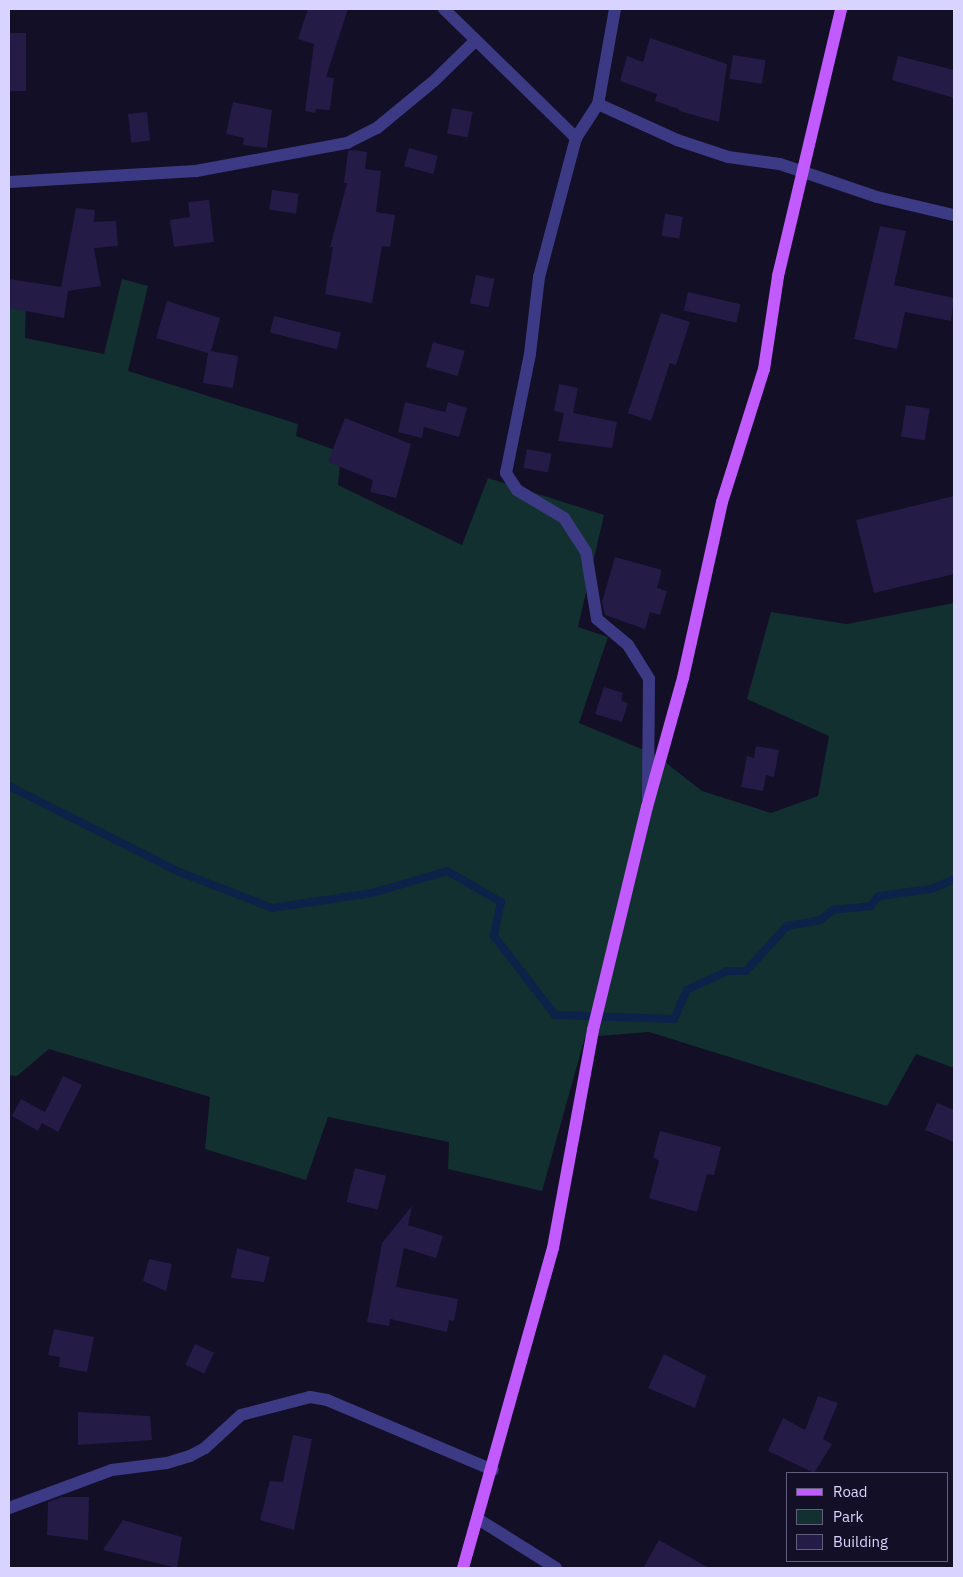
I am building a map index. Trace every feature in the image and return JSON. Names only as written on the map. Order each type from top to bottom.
[{"type":"main road","points":[[463,1568],[493,1470],[553,1248],[593,1030],[648,807],[683,678],[722,502],[764,369],[778,276],[841,9]]},
{"type":"street","points":[[444,9],[474,42],[576,138]]},
{"type":"street","points":[[615,9],[598,104],[576,138],[539,277],[530,354],[506,473],[517,490],[564,518],[586,552],[597,619],[628,645],[649,679],[648,807]]},
{"type":"street","points":[[9,182],[196,171],[347,143],[377,128],[434,81],[474,42]]},
{"type":"street","points":[[598,104],[677,140],[728,157],[780,164],[877,197],[954,215]]},
{"type":"street","points":[[9,1508],[112,1470],[167,1463],[190,1456],[205,1448],[241,1415],[310,1397],[327,1400],[493,1470]]},
{"type":"street","points":[[478,1519],[556,1568]]},
{"type":"green space","points":[[122,279],[148,286],[128,371],[298,424],[296,436],[341,452],[338,485],[462,545],[488,478],[604,515],[578,627],[608,637],[579,723],[656,755],[702,791],[771,813],[818,796],[829,736],[747,699],[771,612],[847,624],[954,603],[954,1068],[916,1054],[887,1106],[649,1032],[585,1037],[542,1191],[448,1169],[449,1142],[328,1117],[306,1180],[205,1149],[210,1097],[49,1049],[17,1076],[9,1075],[9,298],[26,300],[25,338],[104,354]]},
{"type":"building","points":[[308,9],[348,9],[326,77],[334,78],[330,110],[316,109],[315,113],[305,111],[314,44],[298,39]]},
{"type":"building","points":[[9,33],[26,33],[26,91],[9,91]]},
{"type":"building","points":[[650,38],[727,64],[719,122],[679,111],[679,109],[655,101],[657,94],[620,81],[627,56],[643,62]]},
{"type":"building","points":[[733,55],[766,60],[762,84],[729,79]]},
{"type":"building","points":[[898,56],[954,70],[954,98],[892,80]]},
{"type":"building","points":[[233,102],[272,110],[267,148],[243,145],[244,138],[226,134]]},
{"type":"building","points":[[452,108],[473,112],[468,138],[447,134]]},
{"type":"building","points":[[147,112],[150,141],[131,143],[128,114]]},
{"type":"building","points":[[409,148],[438,156],[433,174],[404,166]]},
{"type":"building","points":[[348,151],[367,152],[365,169],[381,171],[376,212],[395,215],[390,247],[382,246],[372,303],[325,294],[333,247],[330,247],[347,183],[344,183]]},
{"type":"building","points":[[272,190],[299,194],[296,214],[269,210]]},
{"type":"building","points":[[209,200],[214,242],[174,247],[170,220],[190,217],[188,202]]},
{"type":"building","points":[[76,208],[95,210],[94,222],[116,221],[118,246],[94,248],[101,286],[68,291],[64,318],[9,308],[9,279],[61,287]]},
{"type":"building","points":[[665,214],[683,217],[679,239],[662,236]]},
{"type":"building","points":[[880,226],[906,231],[894,285],[954,298],[951,321],[905,312],[897,349],[854,339]]},
{"type":"building","points":[[476,275],[495,279],[489,307],[470,303]]},
{"type":"building","points":[[688,292],[741,304],[736,323],[684,311]]},
{"type":"building","points":[[167,301],[220,318],[211,351],[238,356],[233,388],[203,383],[208,353],[156,338]]},
{"type":"building","points":[[661,313],[690,322],[676,365],[670,363],[651,421],[628,413]]},
{"type":"building","points":[[274,316],[341,333],[337,349],[270,332]]},
{"type":"building","points":[[433,342],[465,351],[458,376],[426,367]]},
{"type":"building","points":[[559,384],[578,388],[573,413],[617,422],[612,448],[558,441],[564,413],[554,411]]},
{"type":"building","points":[[405,402],[445,412],[448,402],[467,408],[459,437],[424,427],[422,438],[398,432]]},
{"type":"building","points":[[906,405],[930,409],[925,440],[901,437]]},
{"type":"building","points":[[345,418],[411,444],[396,498],[370,492],[373,480],[328,462]]},
{"type":"building","points":[[527,449],[552,454],[548,472],[523,468]]},
{"type":"building","points":[[954,496],[954,574],[874,593],[856,520]]},
{"type":"building","points":[[615,557],[662,570],[657,588],[667,591],[660,615],[650,612],[645,629],[605,615],[602,602]]},
{"type":"building","points":[[604,687],[623,693],[621,701],[628,703],[622,722],[595,714]]},
{"type":"building","points":[[756,746],[779,750],[774,777],[766,775],[763,791],[741,787],[747,756],[754,758]]},
{"type":"building","points":[[63,1076],[82,1085],[58,1132],[42,1123],[38,1131],[12,1116],[21,1099],[45,1112]]},
{"type":"building","points":[[937,1103],[954,1110],[954,1142],[925,1130]]},
{"type":"building","points":[[660,1131],[721,1147],[714,1175],[707,1174],[697,1212],[649,1198],[659,1161],[653,1157]]},
{"type":"building","points":[[355,1168],[386,1176],[378,1210],[347,1202]]},
{"type":"building","points":[[412,1206],[408,1225],[443,1236],[436,1258],[404,1248],[396,1287],[458,1299],[454,1321],[449,1320],[447,1332],[390,1319],[389,1326],[367,1322],[382,1243]]},
{"type":"building","points":[[237,1248],[270,1257],[264,1282],[231,1278]]},
{"type":"building","points":[[149,1259],[172,1264],[166,1291],[143,1281]]},
{"type":"building","points":[[54,1329],[94,1337],[87,1372],[59,1367],[60,1357],[48,1355]]},
{"type":"building","points":[[195,1344],[214,1353],[204,1374],[185,1365]]},
{"type":"building","points":[[664,1354],[706,1376],[695,1408],[648,1388]]},
{"type":"building","points":[[818,1396],[838,1403],[823,1439],[832,1444],[815,1472],[768,1451],[783,1418],[805,1430]]},
{"type":"building","points":[[78,1412],[150,1416],[152,1440],[78,1445]]},
{"type":"building","points":[[293,1435],[312,1439],[294,1530],[260,1520],[270,1481],[283,1482]]},
{"type":"building","points":[[62,1497],[89,1497],[88,1540],[47,1535],[48,1502]]},
{"type":"building","points":[[123,1520],[182,1537],[177,1568],[103,1550]]},
{"type":"building","points":[[659,1540],[709,1568],[643,1568]]},
{"type":"waterway","points":[[9,786],[177,871],[272,908],[372,893],[447,871],[501,902],[494,936],[555,1015],[674,1019],[687,990],[727,971],[746,971],[787,926],[820,920],[833,910],[870,906],[879,896],[931,889],[954,879]]}]
